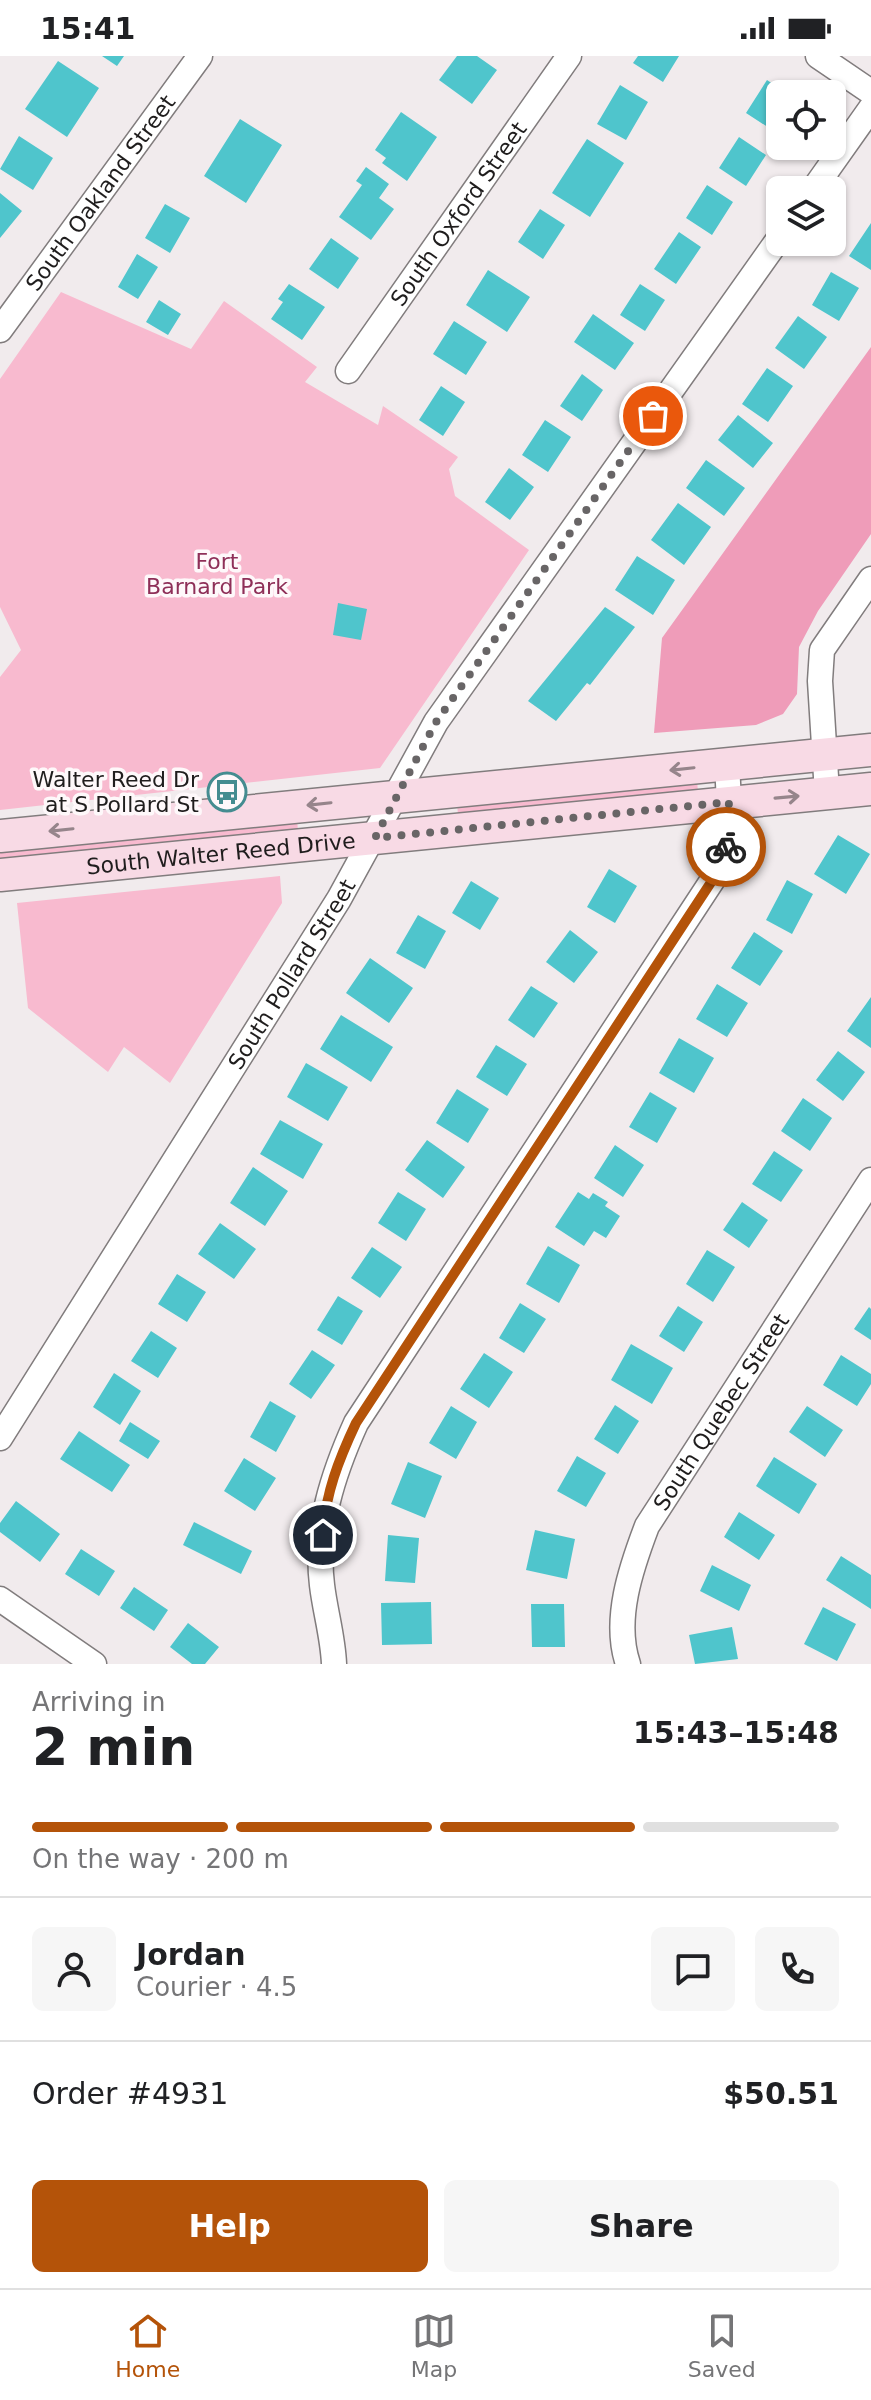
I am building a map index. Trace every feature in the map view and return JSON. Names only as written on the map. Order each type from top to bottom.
[{"type":"main road","name":"South Walter Reed Drive","points":[[0,836],[871,750]]},
{"type":"main road","name":"South Walter Reed Drive","points":[[0,875],[871,789]]},
{"type":"street","name":"South Oakland Street","points":[[0,330],[200,56]]},
{"type":"street","name":"South Oxford Street","points":[[348,371],[569,56]]},
{"type":"street","points":[[818,56],[871,92]]},
{"type":"street","points":[[823,176],[871,108]]},
{"type":"street","name":"South Pollard Street","points":[[0,1438],[375,838],[436,722],[767,256]]},
{"type":"street","points":[[827,793],[820,681],[822,650],[871,579]]},
{"type":"street","points":[[334,1664],[332,1632],[322,1583],[324,1511],[337,1465],[356,1423],[725,861],[729,802],[727,764]]},
{"type":"street","name":"South Quebec Street","points":[[628,1664],[624,1616],[631,1569],[647,1526],[871,1180]]},
{"type":"street","points":[[0,1599],[94,1664]]},
{"type":"green space","name":"Fort Barnard Park","points":[[61,292],[191,349],[224,301],[317,367],[305,382],[378,425],[383,406],[458,457],[449,469],[455,496],[529,550],[380,768],[0,810],[0,677],[21,650],[0,607],[0,379]]},
{"type":"green space","points":[[697,780],[698,792],[458,815],[457,803]]},
{"type":"green space","points":[[297,819],[298,831],[0,860],[0,849]]},
{"type":"green space","points":[[280,876],[282,903],[170,1083],[124,1047],[108,1072],[28,1008],[17,903]]},
{"type":"shaded area","points":[[871,347],[871,534],[818,611],[799,647],[797,694],[783,714],[756,725],[654,733],[662,638]]},
{"type":"building","points":[[102,56],[124,56],[117,66]]},
{"type":"building","points":[[457,56],[477,56],[497,70],[472,104],[439,80]]},
{"type":"building","points":[[638,56],[679,56],[663,82],[633,63]]},
{"type":"building","points":[[58,61],[99,88],[67,137],[25,109]]},
{"type":"building","points":[[766,82],[766,126],[746,113]]},
{"type":"building","points":[[620,85],[648,102],[626,140],[597,124]]},
{"type":"building","points":[[401,112],[437,137],[407,181],[382,163],[386,158],[375,150]]},
{"type":"building","points":[[240,119],[282,145],[246,203],[204,176]]},
{"type":"building","points":[[19,136],[53,158],[33,190],[0,169]]},
{"type":"building","points":[[739,137],[766,155],[746,186],[719,168]]},
{"type":"building","points":[[587,139],[624,163],[590,217],[552,193]]},
{"type":"building","points":[[366,167],[389,184],[379,198],[394,209],[371,240],[339,217],[362,185],[356,181]]},
{"type":"building","points":[[707,185],[733,202],[712,235],[686,218]]},
{"type":"building","points":[[0,193],[22,211],[0,238]]},
{"type":"building","points":[[165,204],[190,218],[170,253],[145,238]]},
{"type":"building","points":[[540,209],[565,225],[543,259],[518,242]]},
{"type":"building","points":[[871,223],[871,270],[849,256]]},
{"type":"building","points":[[679,232],[701,247],[676,284],[654,269]]},
{"type":"building","points":[[331,238],[359,258],[338,289],[309,269]]},
{"type":"building","points":[[137,254],[158,267],[138,299],[118,287]]},
{"type":"building","points":[[488,270],[530,297],[507,332],[466,305]]},
{"type":"building","points":[[831,272],[859,288],[839,321],[812,305]]},
{"type":"building","points":[[289,284],[325,307],[302,340],[271,319],[283,302],[278,299]]},
{"type":"building","points":[[640,284],[665,300],[645,331],[620,315]]},
{"type":"building","points":[[159,300],[181,314],[168,335],[146,322]]},
{"type":"building","points":[[593,314],[634,343],[615,370],[574,342]]},
{"type":"building","points":[[798,316],[827,337],[804,369],[775,348]]},
{"type":"building","points":[[454,321],[487,342],[466,375],[433,354]]},
{"type":"building","points":[[767,368],[793,386],[768,422],[742,404]]},
{"type":"building","points":[[582,374],[603,390],[582,421],[560,406]]},
{"type":"building","points":[[441,386],[465,402],[443,436],[419,420]]},
{"type":"building","points":[[738,415],[773,443],[753,468],[718,440]]},
{"type":"building","points":[[545,420],[571,437],[548,472],[522,455]]},
{"type":"building","points":[[706,460],[745,488],[724,516],[686,488]]},
{"type":"building","points":[[509,468],[534,487],[510,520],[485,502]]},
{"type":"building","points":[[678,503],[711,527],[684,565],[651,540]]},
{"type":"building","points":[[637,556],[675,580],[653,615],[615,590]]},
{"type":"building","points":[[338,603],[367,609],[361,640],[333,635]]},
{"type":"building","points":[[605,607],[635,627],[590,685],[587,683],[556,721],[528,701]]},
{"type":"building","points":[[838,835],[870,854],[846,894],[814,874]]},
{"type":"building","points":[[609,869],[637,886],[615,923],[587,907]]},
{"type":"building","points":[[787,880],[813,894],[792,934],[766,920]]},
{"type":"building","points":[[471,881],[499,898],[480,930],[452,913]]},
{"type":"building","points":[[418,915],[446,931],[425,969],[396,953]]},
{"type":"building","points":[[570,930],[598,952],[574,983],[546,962]]},
{"type":"building","points":[[754,932],[783,951],[760,986],[731,968]]},
{"type":"building","points":[[370,958],[413,988],[389,1023],[346,993]]},
{"type":"building","points":[[717,984],[748,1003],[727,1037],[696,1019]]},
{"type":"building","points":[[531,986],[558,1003],[534,1038],[508,1020]]},
{"type":"building","points":[[871,997],[871,1048],[847,1031]]},
{"type":"building","points":[[341,1015],[393,1047],[371,1082],[320,1049]]},
{"type":"building","points":[[679,1038],[714,1058],[694,1093],[659,1073]]},
{"type":"building","points":[[496,1045],[527,1064],[507,1096],[476,1077]]},
{"type":"building","points":[[838,1051],[865,1072],[843,1101],[816,1080]]},
{"type":"building","points":[[306,1063],[348,1087],[328,1121],[287,1097]]},
{"type":"building","points":[[457,1089],[489,1109],[468,1143],[436,1123]]},
{"type":"building","points":[[650,1092],[677,1108],[657,1143],[629,1127]]},
{"type":"building","points":[[803,1098],[832,1118],[810,1151],[781,1131]]},
{"type":"building","points":[[280,1120],[323,1144],[303,1179],[260,1154]]},
{"type":"building","points":[[427,1140],[465,1167],[443,1198],[405,1170]]},
{"type":"building","points":[[615,1145],[644,1165],[623,1197],[594,1178]]},
{"type":"building","points":[[774,1151],[803,1170],[781,1202],[752,1184]]},
{"type":"building","points":[[253,1167],[288,1191],[265,1226],[230,1203]]},
{"type":"building","points":[[398,1192],[426,1209],[406,1241],[378,1223]]},
{"type":"building","points":[[578,1192],[589,1199],[593,1193],[608,1202],[605,1206],[620,1216],[606,1238],[594,1231],[584,1246],[555,1227]]},
{"type":"building","points":[[742,1202],[768,1220],[749,1248],[723,1230]]},
{"type":"building","points":[[220,1223],[256,1249],[234,1279],[198,1254]]},
{"type":"building","points":[[548,1246],[580,1265],[559,1303],[526,1284]]},
{"type":"building","points":[[372,1247],[402,1267],[380,1298],[351,1278]]},
{"type":"building","points":[[707,1250],[735,1267],[713,1302],[686,1284]]},
{"type":"building","points":[[177,1274],[206,1292],[187,1322],[158,1304]]},
{"type":"building","points":[[338,1296],[363,1311],[342,1345],[317,1330]]},
{"type":"building","points":[[520,1303],[546,1319],[524,1353],[499,1338]]},
{"type":"building","points":[[678,1306],[703,1322],[684,1352],[659,1336]]},
{"type":"building","points":[[869,1307],[871,1309],[871,1340],[854,1329]]},
{"type":"building","points":[[151,1331],[177,1348],[158,1378],[131,1361]]},
{"type":"building","points":[[631,1344],[673,1368],[652,1404],[611,1380]]},
{"type":"building","points":[[312,1350],[335,1365],[311,1399],[289,1384]]},
{"type":"building","points":[[484,1353],[513,1372],[489,1408],[460,1389]]},
{"type":"building","points":[[841,1355],[871,1374],[871,1384],[857,1406],[823,1385]]},
{"type":"building","points":[[114,1373],[141,1391],[120,1425],[93,1407]]},
{"type":"building","points":[[270,1401],[296,1416],[276,1452],[250,1437]]},
{"type":"building","points":[[615,1405],[639,1421],[618,1454],[594,1439]]},
{"type":"building","points":[[451,1406],[477,1422],[456,1459],[429,1443]]},
{"type":"building","points":[[807,1406],[843,1430],[825,1457],[789,1432]]},
{"type":"building","points":[[130,1422],[160,1441],[148,1459],[119,1441]]},
{"type":"building","points":[[79,1431],[130,1465],[112,1492],[60,1459]]},
{"type":"building","points":[[577,1456],[606,1473],[586,1507],[557,1491]]},
{"type":"building","points":[[774,1457],[817,1484],[799,1514],[756,1486]]},
{"type":"building","points":[[244,1458],[276,1478],[255,1511],[224,1491]]},
{"type":"building","points":[[408,1462],[442,1476],[425,1518],[391,1504]]},
{"type":"building","points":[[16,1501],[60,1534],[40,1562],[0,1532],[0,1523]]},
{"type":"building","points":[[739,1512],[775,1535],[759,1560],[724,1537]]},
{"type":"building","points":[[194,1522],[252,1551],[241,1574],[183,1545]]},
{"type":"building","points":[[535,1530],[575,1539],[567,1579],[526,1570]]},
{"type":"building","points":[[388,1535],[419,1538],[415,1583],[385,1581]]},
{"type":"building","points":[[81,1549],[115,1571],[99,1596],[65,1574]]},
{"type":"building","points":[[841,1556],[871,1575],[871,1609],[826,1580]]},
{"type":"building","points":[[712,1565],[751,1585],[739,1611],[700,1591]]},
{"type":"building","points":[[134,1587],[168,1610],[154,1631],[120,1608]]},
{"type":"building","points":[[431,1602],[432,1644],[382,1645],[381,1603]]},
{"type":"building","points":[[531,1604],[564,1604],[565,1647],[532,1647]]},
{"type":"building","points":[[823,1607],[856,1624],[837,1661],[804,1644]]},
{"type":"building","points":[[188,1623],[219,1647],[205,1664],[192,1664],[170,1647]]},
{"type":"building","points":[[732,1627],[738,1659],[695,1664],[689,1635]]},
{"type":"way so far","points":[[653,416],[436,722],[375,838],[729,802],[726,847]]},
{"type":"place","name":"Walter Reed Dr at S Pollard St","points":[[227,792]]},
{"type":"route","points":[[323,1535],[324,1511],[337,1465],[356,1423],[725,861],[726,847]]}]
